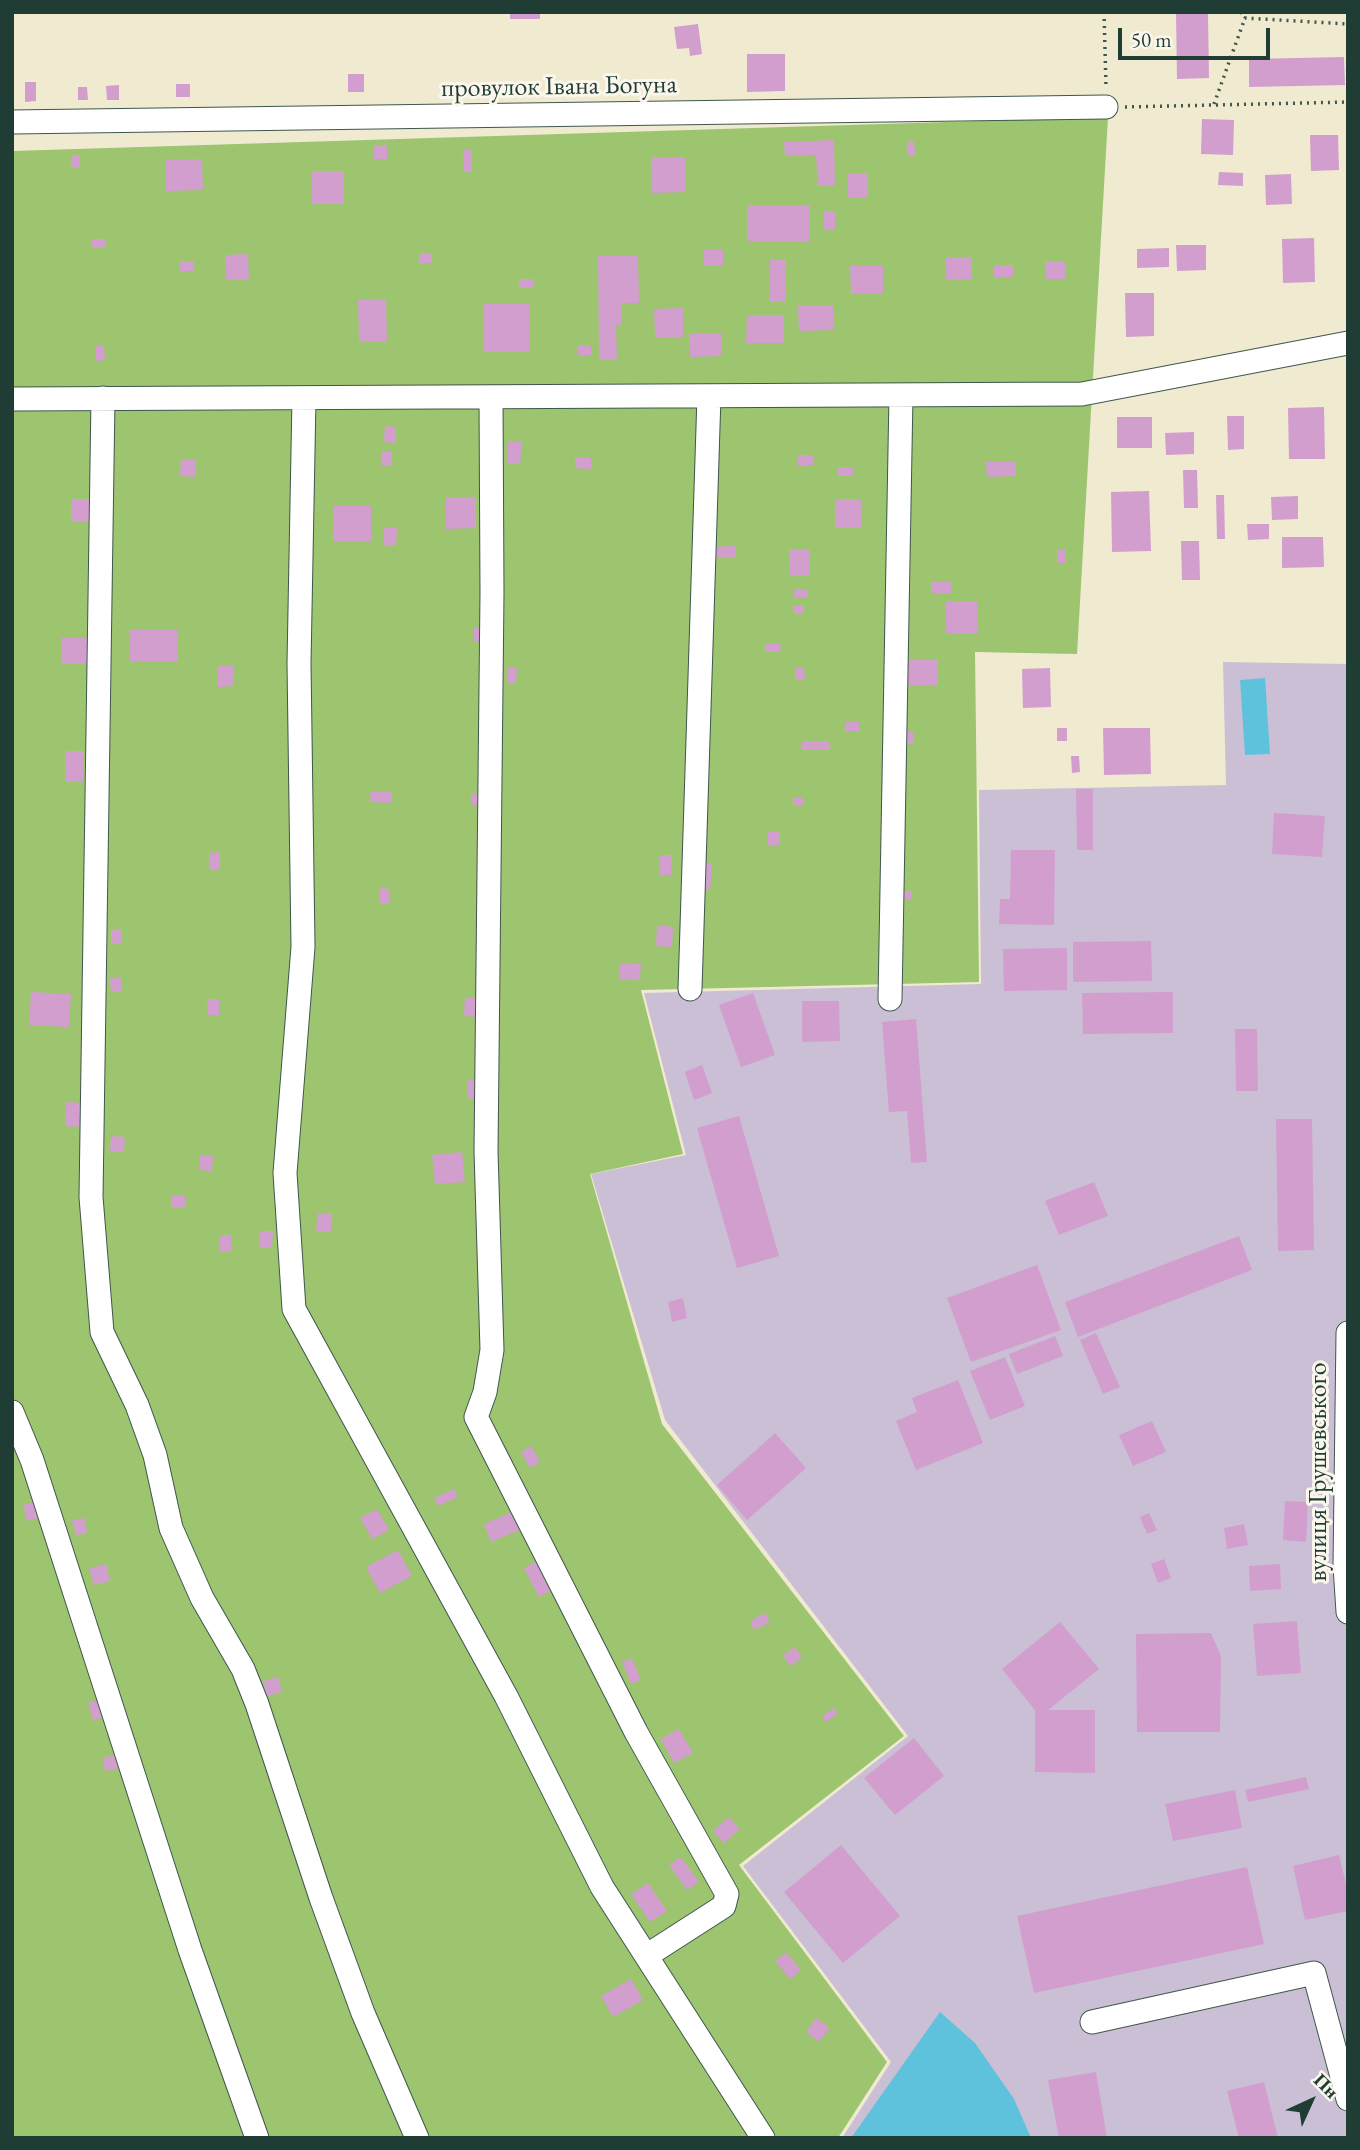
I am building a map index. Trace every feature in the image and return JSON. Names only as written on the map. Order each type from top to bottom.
[{"type":"street","name":"провулок Івана Богуна","points":[[12,122],[1106,107]]},
{"type":"street","points":[[12,399],[1082,394],[1348,343]]},
{"type":"street","points":[[890,999],[901,395]]},
{"type":"street","points":[[690,989],[709,396]]},
{"type":"street","points":[[491,397],[492,593],[486,1151],[492,1350],[485,1392],[476,1417],[636,1732],[727,1894],[724,1906],[654,1951]]},
{"type":"street","points":[[103,398],[91,1197],[102,1332],[137,1405],[155,1455],[171,1528],[202,1598],[243,1669],[257,1704],[321,1898],[363,2013],[417,2138]]},
{"type":"street","points":[[304,398],[299,663],[303,947],[285,1173],[294,1309],[506,1696],[602,1887],[763,2138]]},
{"type":"street","name":"вулиця Грушевського","points":[[1348,1333],[1348,1612]]},
{"type":"street","points":[[12,1412],[32,1460],[190,1950],[257,2138]]},
{"type":"street","points":[[1092,2022],[1314,1973],[1348,2099]]},
{"type":"path","points":[[1104,12],[1106,107],[1348,102]]},
{"type":"path","points":[[1241,12],[1245,18]]},
{"type":"path","points":[[1214,104],[1245,18]]},
{"type":"path","points":[[1245,18],[1348,24]]},
{"type":"shaded area","points":[[1223,662],[1348,664],[1348,2138],[842,2138],[891,2062],[743,1866],[908,1736],[665,1420],[591,1174],[686,1155],[644,993],[981,984],[979,790],[1226,785]]},
{"type":"green space","points":[[1108,117],[1077,654],[975,652],[979,982],[641,990],[683,1154],[590,1174],[662,1424],[904,1736],[739,1865],[887,2062],[838,2138],[12,2138],[12,151]]},
{"type":"water","points":[[1265,678],[1270,754],[1245,755],[1240,680]]},
{"type":"water","points":[[940,2012],[975,2043],[1014,2099],[1031,2138],[851,2138]]},
{"type":"building","points":[[510,12],[540,12],[540,19],[510,19]]},
{"type":"building","points":[[1176,12],[1208,12],[1209,78],[1177,79]]},
{"type":"building","points":[[698,24],[702,54],[690,56],[689,48],[677,49],[674,27]]},
{"type":"building","points":[[747,54],[785,54],[785,91],[747,92]]},
{"type":"building","points":[[1344,57],[1345,85],[1249,87],[1249,59]]},
{"type":"building","points":[[348,74],[364,74],[364,92],[348,92]]},
{"type":"building","points":[[25,82],[36,82],[36,101],[25,102]]},
{"type":"building","points":[[176,84],[190,84],[190,97],[176,97]]},
{"type":"building","points":[[119,85],[119,100],[107,100],[106,86]]},
{"type":"building","points":[[78,87],[87,87],[88,100],[78,100]]},
{"type":"building","points":[[1202,119],[1234,120],[1233,155],[1201,154]]},
{"type":"building","points":[[1310,135],[1338,135],[1339,170],[1311,171]]},
{"type":"building","points":[[834,140],[835,186],[818,186],[816,155],[785,156],[784,142]]},
{"type":"building","points":[[907,141],[914,141],[915,155],[907,155]]},
{"type":"building","points":[[374,145],[387,145],[387,159],[374,159]]},
{"type":"building","points":[[472,149],[472,172],[464,172],[463,150]]},
{"type":"building","points":[[71,155],[80,155],[80,167],[71,168]]},
{"type":"building","points":[[651,157],[685,157],[685,192],[652,193]]},
{"type":"building","points":[[202,159],[203,190],[166,191],[166,160]]},
{"type":"building","points":[[312,171],[344,171],[344,204],[312,204]]},
{"type":"building","points":[[1219,172],[1243,173],[1243,186],[1218,185]]},
{"type":"building","points":[[848,173],[868,173],[868,198],[848,198]]},
{"type":"building","points":[[1291,174],[1292,204],[1266,205],[1265,175]]},
{"type":"building","points":[[747,205],[810,205],[810,241],[747,241]]},
{"type":"building","points":[[824,211],[835,211],[835,230],[824,230]]},
{"type":"building","points":[[1314,238],[1315,282],[1283,283],[1282,239]]},
{"type":"building","points":[[92,239],[106,239],[106,247],[92,248]]},
{"type":"building","points":[[1176,245],[1206,245],[1206,270],[1177,271]]},
{"type":"building","points":[[1169,248],[1169,267],[1137,268],[1137,249]]},
{"type":"building","points":[[704,250],[723,250],[723,265],[704,265]]},
{"type":"building","points":[[419,253],[432,253],[432,263],[419,263]]},
{"type":"building","points":[[248,254],[249,280],[226,280],[225,255]]},
{"type":"building","points":[[598,256],[638,256],[639,303],[622,303],[622,325],[616,325],[617,360],[599,360]]},
{"type":"building","points":[[946,257],[972,257],[972,279],[946,280]]},
{"type":"building","points":[[770,260],[786,260],[786,302],[770,302]]},
{"type":"building","points":[[180,261],[194,261],[194,271],[180,271]]},
{"type":"building","points":[[1045,261],[1065,261],[1065,279],[1046,279]]},
{"type":"building","points":[[994,265],[1013,265],[1013,277],[994,277]]},
{"type":"building","points":[[850,266],[883,266],[883,294],[851,294]]},
{"type":"building","points":[[519,279],[534,279],[534,288],[519,288]]},
{"type":"building","points":[[1125,293],[1154,293],[1154,336],[1126,337]]},
{"type":"building","points":[[386,299],[387,342],[359,342],[358,300]]},
{"type":"building","points":[[484,304],[530,304],[530,352],[484,352]]},
{"type":"building","points":[[798,305],[833,305],[833,330],[799,331]]},
{"type":"building","points":[[683,308],[683,337],[655,337],[654,309]]},
{"type":"building","points":[[747,315],[784,315],[784,343],[746,343]]},
{"type":"building","points":[[689,333],[721,333],[721,356],[690,357]]},
{"type":"building","points":[[104,345],[105,360],[96,361],[96,346]]},
{"type":"building","points":[[577,345],[591,345],[592,355],[578,355]]},
{"type":"building","points":[[1324,407],[1325,459],[1289,459],[1288,408]]},
{"type":"building","points":[[1227,416],[1244,416],[1244,449],[1228,450]]},
{"type":"building","points":[[1117,417],[1152,417],[1152,448],[1117,448]]},
{"type":"building","points":[[385,426],[396,427],[396,443],[384,442]]},
{"type":"building","points":[[1194,432],[1194,454],[1166,455],[1165,433]]},
{"type":"building","points":[[508,441],[522,442],[520,464],[507,463]]},
{"type":"building","points":[[382,452],[392,452],[392,465],[381,465]]},
{"type":"building","points":[[798,455],[813,455],[813,465],[798,466]]},
{"type":"building","points":[[575,457],[591,458],[591,469],[575,468]]},
{"type":"building","points":[[181,459],[196,460],[195,477],[180,476]]},
{"type":"building","points":[[986,462],[1016,462],[1016,476],[987,477]]},
{"type":"building","points":[[838,467],[853,467],[853,476],[838,476]]},
{"type":"building","points":[[1183,470],[1197,470],[1198,508],[1184,508]]},
{"type":"building","points":[[1149,491],[1151,551],[1112,552],[1111,492]]},
{"type":"building","points":[[1216,495],[1224,495],[1225,539],[1217,539]]},
{"type":"building","points":[[1298,496],[1298,519],[1272,520],[1271,497]]},
{"type":"building","points":[[446,497],[476,497],[476,528],[446,529]]},
{"type":"building","points":[[71,499],[91,499],[91,521],[71,521]]},
{"type":"building","points":[[835,499],[861,499],[862,528],[835,528]]},
{"type":"building","points":[[333,506],[371,506],[371,541],[333,541]]},
{"type":"building","points":[[1247,524],[1269,524],[1269,539],[1248,540]]},
{"type":"building","points":[[384,527],[397,528],[396,546],[383,545]]},
{"type":"building","points":[[1282,537],[1323,537],[1324,567],[1282,568]]},
{"type":"building","points":[[1181,541],[1199,541],[1200,580],[1182,580]]},
{"type":"building","points":[[736,546],[736,558],[705,558],[705,547]]},
{"type":"building","points":[[789,549],[810,549],[810,576],[790,576]]},
{"type":"building","points":[[1057,549],[1066,549],[1066,563],[1057,563]]},
{"type":"building","points":[[931,582],[951,582],[951,593],[931,593]]},
{"type":"building","points":[[794,589],[807,589],[808,597],[794,597]]},
{"type":"building","points":[[946,601],[977,601],[977,633],[946,633]]},
{"type":"building","points":[[794,606],[804,606],[804,614],[794,614]]},
{"type":"building","points":[[474,627],[485,628],[484,642],[474,641]]},
{"type":"building","points":[[130,630],[178,630],[178,661],[130,661]]},
{"type":"building","points":[[61,638],[88,638],[88,664],[61,664]]},
{"type":"building","points":[[780,643],[781,652],[765,652],[765,644]]},
{"type":"building","points":[[896,660],[938,660],[938,685],[896,686]]},
{"type":"building","points":[[218,666],[233,666],[233,686],[218,687]]},
{"type":"building","points":[[508,667],[517,668],[516,684],[508,683]]},
{"type":"building","points":[[795,668],[804,668],[805,679],[795,679]]},
{"type":"building","points":[[1050,668],[1051,707],[1023,708],[1022,669]]},
{"type":"building","points":[[845,722],[859,722],[859,731],[845,731]]},
{"type":"building","points":[[1057,728],[1067,728],[1067,741],[1057,741]]},
{"type":"building","points":[[1103,728],[1150,728],[1151,774],[1104,775]]},
{"type":"building","points":[[913,731],[913,744],[897,744],[897,732]]},
{"type":"building","points":[[802,741],[830,741],[830,750],[802,750]]},
{"type":"building","points":[[65,751],[83,751],[83,782],[65,782]]},
{"type":"building","points":[[1071,756],[1079,756],[1080,772],[1072,773]]},
{"type":"building","points":[[1076,789],[1093,789],[1093,850],[1077,850]]},
{"type":"building","points":[[371,791],[392,792],[391,803],[370,802]]},
{"type":"building","points":[[471,793],[482,794],[481,806],[471,805]]},
{"type":"building","points":[[793,798],[803,798],[803,805],[793,805]]},
{"type":"building","points":[[1274,813],[1325,816],[1322,857],[1272,854]]},
{"type":"building","points":[[780,831],[780,845],[768,845],[768,832]]},
{"type":"building","points":[[1011,850],[1055,850],[1054,925],[999,924],[1000,899],[1010,899]]},
{"type":"building","points":[[220,852],[220,870],[210,870],[209,853]]},
{"type":"building","points":[[660,855],[672,855],[671,875],[659,875]]},
{"type":"building","points":[[698,862],[712,863],[710,890],[696,890]]},
{"type":"building","points":[[380,888],[390,889],[389,903],[379,903]]},
{"type":"building","points":[[898,891],[912,891],[912,899],[898,900]]},
{"type":"building","points":[[657,925],[673,927],[672,947],[656,946]]},
{"type":"building","points":[[111,929],[122,929],[122,944],[111,944]]},
{"type":"building","points":[[1151,941],[1152,981],[1073,982],[1073,942]]},
{"type":"building","points":[[1067,948],[1067,990],[1004,991],[1003,949]]},
{"type":"building","points":[[620,963],[641,964],[640,980],[619,979]]},
{"type":"building","points":[[110,978],[121,978],[121,992],[111,992]]},
{"type":"building","points":[[31,992],[71,994],[69,1027],[29,1025]]},
{"type":"building","points":[[1173,992],[1173,1033],[1083,1034],[1082,993]]},
{"type":"building","points":[[753,993],[775,1055],[741,1067],[719,1005]]},
{"type":"building","points":[[465,997],[478,998],[477,1017],[464,1016]]},
{"type":"building","points":[[207,999],[219,999],[219,1015],[208,1015]]},
{"type":"building","points":[[802,1001],[839,1001],[840,1041],[802,1042]]},
{"type":"building","points":[[916,1019],[927,1162],[911,1163],[907,1111],[889,1112],[882,1022]]},
{"type":"building","points":[[1235,1029],[1257,1029],[1258,1091],[1236,1091]]},
{"type":"building","points":[[702,1065],[712,1093],[694,1100],[685,1072]]},
{"type":"building","points":[[468,1080],[477,1080],[476,1099],[467,1098]]},
{"type":"building","points":[[66,1102],[82,1103],[81,1127],[65,1126]]},
{"type":"building","points":[[739,1116],[779,1256],[737,1268],[697,1128]]},
{"type":"building","points":[[1276,1119],[1312,1119],[1314,1250],[1278,1251]]},
{"type":"building","points":[[111,1136],[125,1137],[124,1152],[110,1151]]},
{"type":"building","points":[[462,1152],[465,1182],[435,1184],[432,1155]]},
{"type":"building","points":[[200,1155],[213,1156],[212,1171],[199,1170]]},
{"type":"building","points":[[1094,1182],[1108,1216],[1059,1235],[1045,1201]]},
{"type":"building","points":[[171,1195],[185,1196],[185,1208],[171,1207]]},
{"type":"building","points":[[318,1213],[332,1214],[331,1232],[316,1232]]},
{"type":"building","points":[[260,1231],[273,1231],[272,1248],[259,1247]]},
{"type":"building","points":[[220,1235],[231,1235],[231,1252],[219,1251]]},
{"type":"building","points":[[1239,1236],[1252,1270],[1078,1337],[1065,1302]]},
{"type":"building","points":[[1037,1265],[1061,1330],[971,1362],[947,1298]]},
{"type":"building","points":[[683,1298],[687,1318],[672,1322],[668,1302]]},
{"type":"building","points":[[1096,1333],[1120,1387],[1103,1394],[1080,1340]]},
{"type":"building","points":[[1055,1336],[1063,1356],[1017,1374],[1009,1354]]},
{"type":"building","points":[[1005,1357],[1025,1406],[990,1420],[970,1371]]},
{"type":"building","points":[[958,1380],[983,1443],[916,1470],[896,1421],[917,1412],[912,1398]]},
{"type":"building","points":[[1152,1421],[1166,1452],[1133,1466],[1119,1435]]},
{"type":"building","points":[[775,1433],[806,1468],[747,1520],[717,1485]]},
{"type":"building","points":[[531,1446],[540,1462],[530,1468],[521,1452]]},
{"type":"building","points":[[454,1489],[458,1497],[438,1506],[434,1498]]},
{"type":"building","points":[[1285,1501],[1308,1502],[1306,1542],[1283,1540]]},
{"type":"building","points":[[34,1502],[38,1518],[27,1521],[23,1505]]},
{"type":"building","points":[[377,1509],[389,1530],[372,1539],[360,1518]]},
{"type":"building","points":[[514,1511],[522,1529],[491,1542],[484,1524]]},
{"type":"building","points":[[1149,1513],[1157,1530],[1147,1534],[1140,1517]]},
{"type":"building","points":[[84,1518],[87,1533],[76,1535],[72,1520]]},
{"type":"building","points":[[1244,1524],[1248,1545],[1227,1549],[1224,1528]]},
{"type":"building","points":[[398,1550],[412,1576],[380,1593],[366,1567]]},
{"type":"building","points":[[1164,1559],[1171,1578],[1158,1583],[1151,1564]]},
{"type":"building","points":[[539,1560],[554,1589],[539,1597],[524,1568]]},
{"type":"building","points":[[106,1564],[110,1581],[94,1585],[89,1568]]},
{"type":"building","points":[[1280,1564],[1281,1589],[1250,1591],[1249,1566]]},
{"type":"building","points":[[765,1613],[770,1622],[754,1630],[750,1621]]},
{"type":"building","points":[[1297,1621],[1301,1673],[1257,1676],[1253,1624]]},
{"type":"building","points":[[1060,1622],[1099,1669],[1048,1710],[1095,1710],[1095,1773],[1035,1772],[1035,1710],[1002,1669]]},
{"type":"building","points":[[1211,1633],[1221,1656],[1220,1732],[1137,1732],[1136,1634]]},
{"type":"building","points":[[795,1647],[802,1658],[790,1666],[783,1655]]},
{"type":"building","points":[[632,1658],[641,1680],[631,1684],[622,1662]]},
{"type":"building","points":[[278,1677],[282,1692],[267,1696],[263,1681]]},
{"type":"building","points":[[105,1699],[109,1716],[93,1720],[88,1703]]},
{"type":"building","points":[[833,1708],[838,1714],[826,1722],[822,1717]]},
{"type":"building","points":[[679,1729],[693,1753],[674,1763],[661,1739]]},
{"type":"building","points":[[914,1738],[944,1776],[895,1815],[864,1778]]},
{"type":"building","points":[[115,1755],[118,1769],[105,1771],[103,1758]]},
{"type":"building","points":[[1306,1777],[1309,1789],[1248,1802],[1245,1790]]},
{"type":"building","points":[[1235,1790],[1242,1828],[1173,1841],[1165,1804]]},
{"type":"building","points":[[729,1817],[740,1829],[724,1843],[713,1831]]},
{"type":"building","points":[[841,1845],[900,1916],[843,1963],[784,1892]]},
{"type":"building","points":[[1339,1855],[1348,1892],[1348,1911],[1305,1920],[1293,1866]]},
{"type":"building","points":[[681,1857],[699,1882],[687,1890],[669,1865]]},
{"type":"building","points":[[1247,1867],[1264,1944],[1034,1993],[1017,1916]]},
{"type":"building","points":[[648,1883],[667,1911],[650,1922],[631,1894]]},
{"type":"building","points":[[786,1952],[801,1970],[790,1979],[775,1961]]},
{"type":"building","points":[[631,1979],[643,2000],[613,2017],[601,1996]]},
{"type":"building","points":[[816,2018],[830,2028],[819,2042],[806,2032]]},
{"type":"building","points":[[1096,2072],[1107,2138],[1059,2138],[1048,2080]]},
{"type":"building","points":[[1264,2082],[1278,2138],[1239,2138],[1227,2091]]}]
